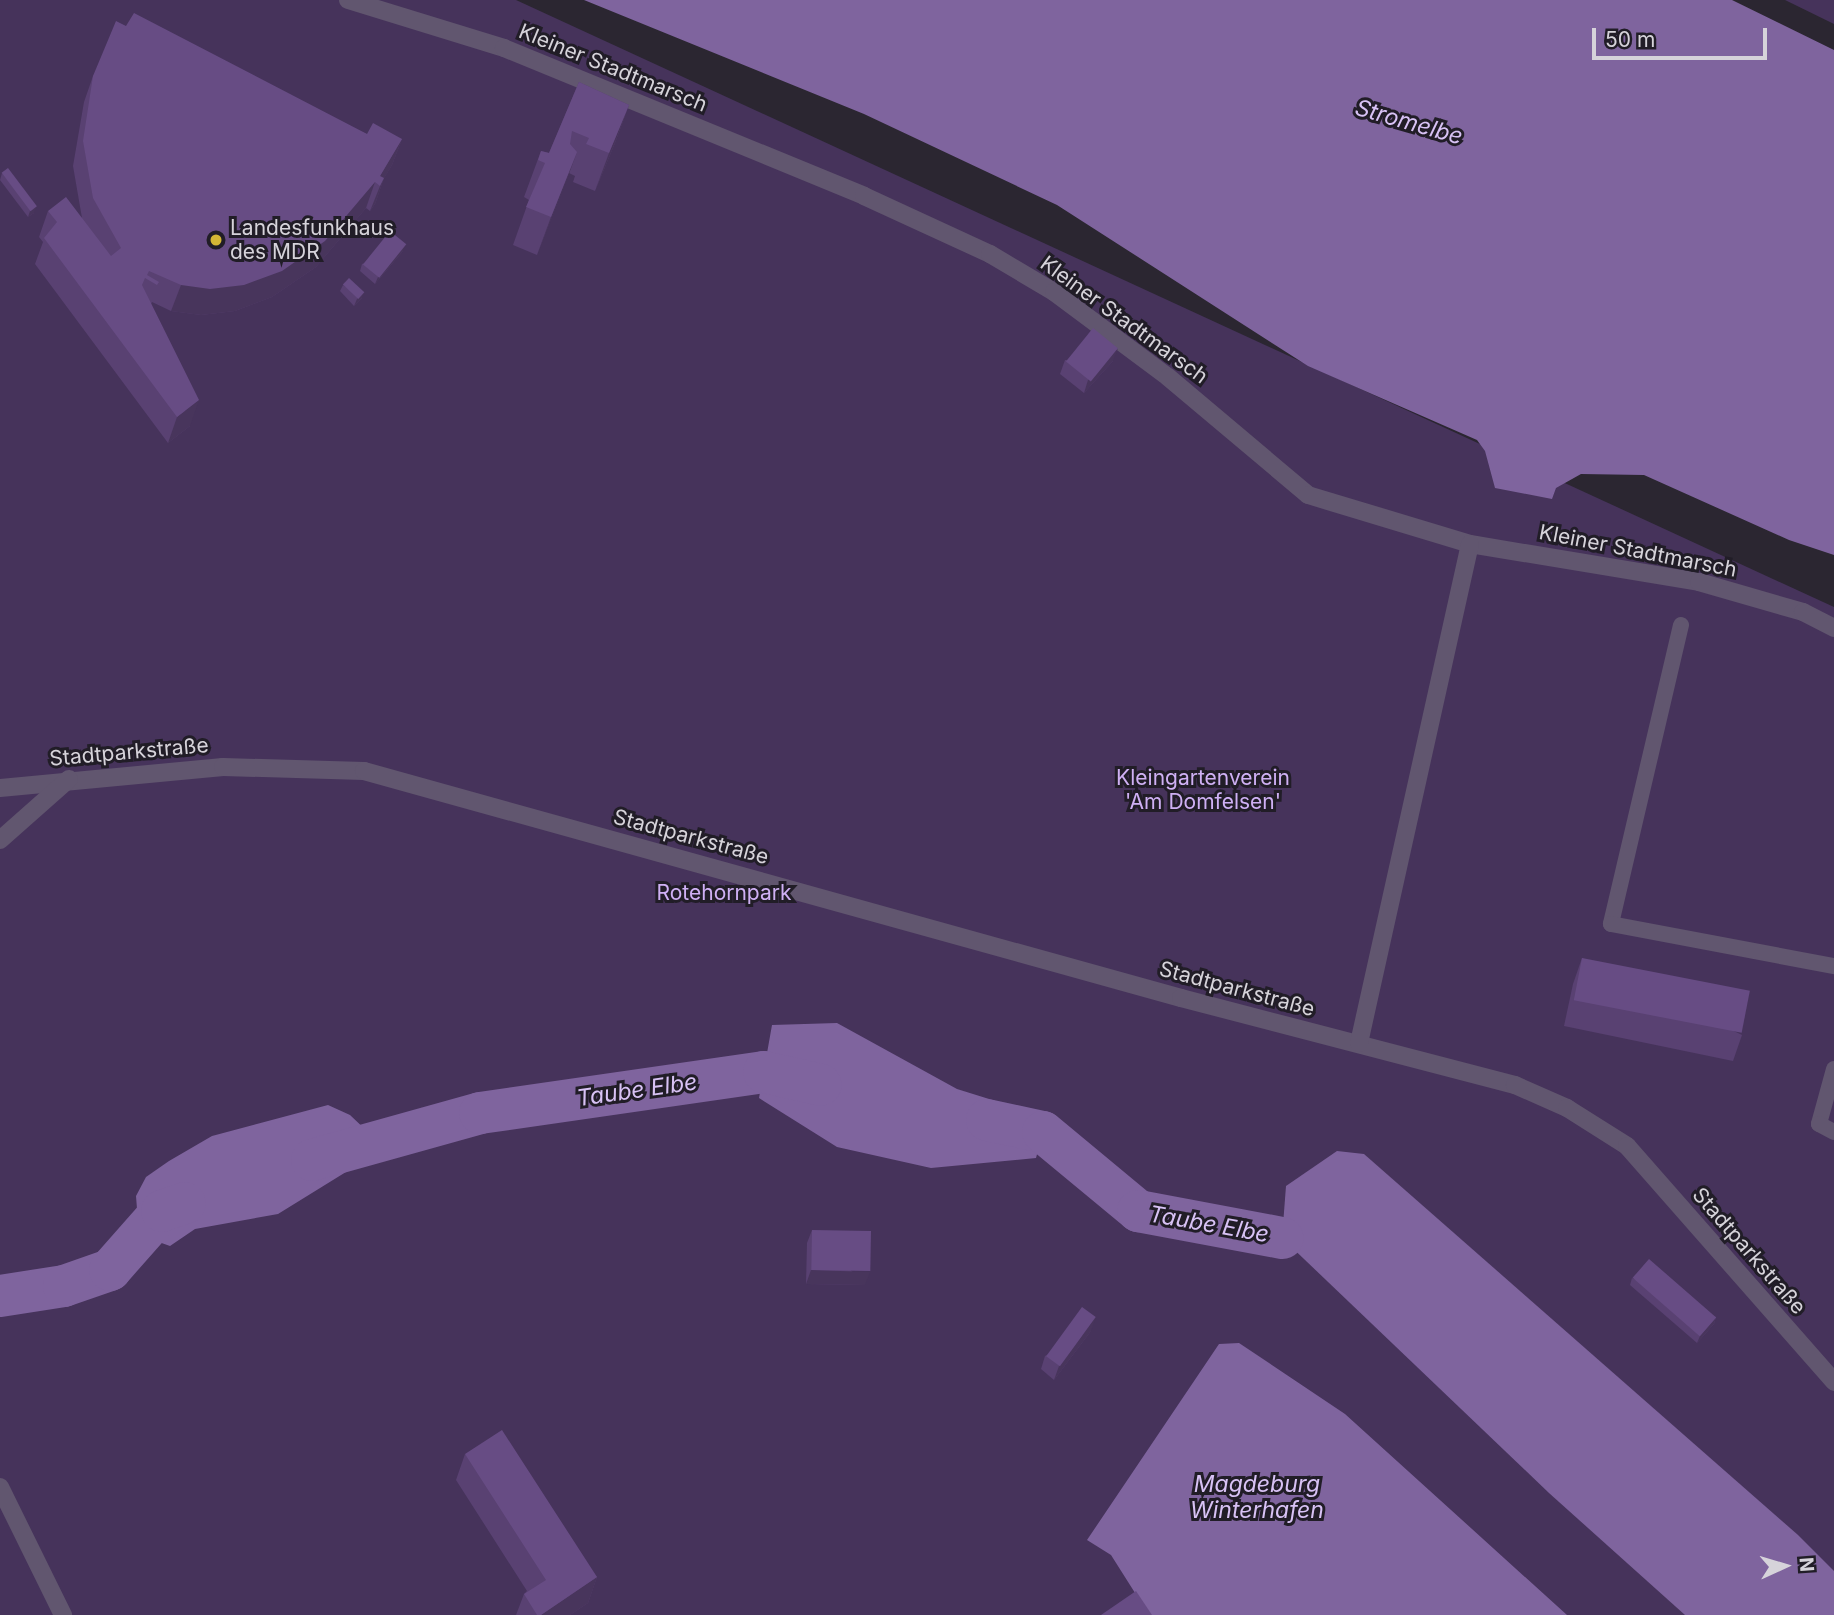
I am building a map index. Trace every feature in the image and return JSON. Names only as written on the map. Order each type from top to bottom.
[{"type":"street","name":"Kleiner Stadtmarsch","points":[[348,0],[504,48],[864,196],[990,254],[1054,292],[1168,377],[1308,495],[1470,544],[1699,582],[1803,612],[1834,628]]},
{"type":"street","points":[[1359,1043],[1470,544]]},
{"type":"street","points":[[1681,625],[1611,924],[1834,966]]},
{"type":"street","name":"Stadtparkstraße","points":[[0,788],[69,779],[223,766],[364,771],[1181,998],[1515,1085],[1567,1108],[1627,1146],[1834,1382]]},
{"type":"street","points":[[0,840],[69,779]]},
{"type":"street","points":[[1834,1069],[1819,1124],[1834,1132]]},
{"type":"street","points":[[0,1487],[64,1615]]},
{"type":"green space","name":"Rotehornpark","points":[[0,0],[516,0],[1834,607],[1834,1615],[0,1615]]},
{"type":"green space","points":[[1785,0],[1834,0],[1834,24]]},
{"type":"water","name":"Stromelbe","points":[[584,0],[1732,0],[1834,50],[1834,555],[1789,540],[1644,475],[1581,474],[1556,488],[1552,499],[1495,488],[1485,451],[1477,440],[1308,366],[1057,205],[864,114]]},
{"type":"water","points":[[837,1023],[957,1089],[1028,1111],[1043,1132],[1036,1158],[931,1168],[837,1147],[759,1098],[772,1025]]},
{"type":"water","points":[[328,1105],[350,1115],[369,1133],[367,1159],[278,1214],[195,1229],[170,1246],[139,1235],[136,1196],[146,1177],[169,1161],[212,1136]]},
{"type":"water","points":[[1337,1151],[1364,1154],[1798,1535],[1834,1571],[1834,1615],[1685,1615],[1549,1493],[1282,1238],[1286,1186]]},
{"type":"water","name":"Magdeburg Winterhafen","points":[[1239,1343],[1345,1414],[1567,1615],[1149,1615],[1111,1555],[1087,1540],[1219,1344]]},
{"type":"building","name":"Landesfunkhaus des MDR","points":[[134,13],[367,134],[373,123],[402,139],[380,176],[384,178],[380,186],[375,182],[325,241],[282,271],[244,285],[210,289],[181,285],[149,271],[147,275],[159,282],[157,285],[145,278],[142,285],[199,400],[177,417],[44,238],[57,222],[48,211],[66,197],[111,256],[121,248],[93,198],[83,141],[93,76],[116,21],[126,26]]},
{"type":"building","points":[[579,82],[629,105],[609,153],[586,144],[589,138],[572,131],[570,144],[577,152],[551,217],[526,207],[545,163],[538,160],[541,151],[549,153]]},
{"type":"building","points":[[8,168],[37,206],[30,211],[2,173]]},
{"type":"building","points":[[390,231],[406,244],[379,278],[363,264]]},
{"type":"building","points":[[349,278],[364,292],[358,299],[343,285]]},
{"type":"building","points":[[1093,328],[1118,348],[1091,382],[1066,361]]},
{"type":"building","points":[[1582,958],[1750,991],[1742,1033],[1574,1000]]},
{"type":"building","points":[[812,1230],[871,1231],[870,1271],[811,1270]]},
{"type":"building","points":[[1649,1259],[1716,1317],[1700,1336],[1633,1278]]},
{"type":"building","points":[[1082,1307],[1096,1317],[1060,1366],[1046,1356]]},
{"type":"building","points":[[502,1430],[597,1577],[541,1615],[537,1615],[524,1594],[546,1580],[465,1454]]},
{"type":"building","points":[[1136,1591],[1152,1615],[1101,1615]]},
{"type":"waterway","name":"Taube Elbe","points":[[312,1160],[480,1113],[764,1072],[821,1085]]},
{"type":"waterway","name":"Taube Elbe","points":[[987,1120],[1043,1132],[1138,1211],[1282,1238]]},
{"type":"waterway","name":"Taube Elbe","points":[[0,1296],[64,1286],[110,1270],[162,1211],[185,1203]]},
{"type":"place","name":"Landesfunkhaus des MDR","points":[[216,240]]},
{"type":"park label","name":"Kleingartenverein 'Am Domfelsen'","points":[[1203,790]]}]
